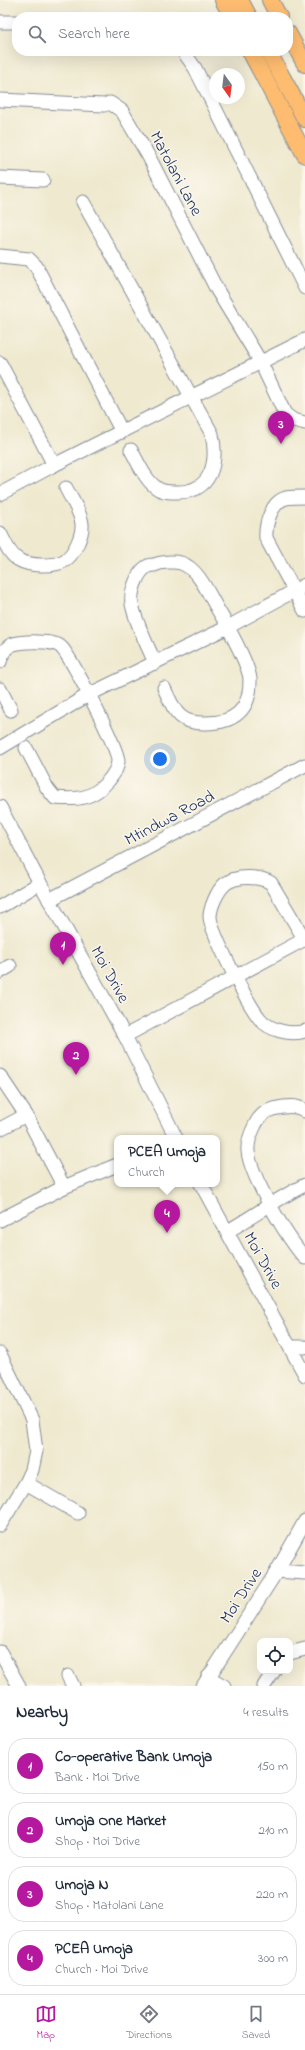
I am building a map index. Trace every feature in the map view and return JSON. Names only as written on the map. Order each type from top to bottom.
[{"type":"main road","points":[[223,0],[229,12]]},
{"type":"main road","points":[[240,0],[246,12]]},
{"type":"main road","points":[[270,0],[276,12]]},
{"type":"main road","points":[[293,42],[305,64]]},
{"type":"main road","points":[[253,56],[305,155]]},
{"type":"main road","points":[[271,56],[305,119]]},
{"type":"street","points":[[0,22],[12,22]]},
{"type":"street","points":[[186,56],[195,68],[305,288]]},
{"type":"street","name":"Matolani Lane","points":[[0,100],[104,105],[110,103],[122,111],[149,157],[217,290],[260,361],[285,414],[293,420],[305,423]]},
{"type":"street","points":[[0,178],[43,180]]},
{"type":"street","points":[[83,202],[212,434],[215,448],[214,463],[207,478],[201,487],[188,492],[158,490],[152,484],[131,450]]},
{"type":"street","points":[[0,256],[29,259],[36,266],[122,432]]},
{"type":"street","points":[[0,494],[54,465],[260,361],[305,340]]},
{"type":"street","points":[[0,363],[54,465]]},
{"type":"street","points":[[0,533],[11,552],[18,560],[28,563],[52,565],[64,561],[72,553],[82,533],[82,523],[79,513],[66,488]]},
{"type":"street","points":[[305,497],[284,499],[278,503],[269,518],[266,530],[266,538],[300,588],[305,611]]},
{"type":"street","points":[[155,663],[132,602],[135,583],[145,568],[160,562],[181,563],[193,571],[228,626],[250,678],[249,693],[240,712],[230,720],[222,723],[192,724],[182,718],[175,711],[164,688]]},
{"type":"street","points":[[0,748],[88,695],[155,663],[300,588]]},
{"type":"street","points":[[0,662],[1,655],[10,646],[21,642],[47,642],[60,646],[68,656],[88,695],[114,748],[118,761],[113,775],[100,790],[85,798],[55,798],[47,788],[26,748]]},
{"type":"street","points":[[0,689],[11,710]]},
{"type":"street","name":"Mtindwa Road","points":[[50,900],[305,765]]},
{"type":"street","name":"Moi Drive","points":[[0,807],[40,883],[125,1036],[174,1135]]},
{"type":"street","points":[[125,1036],[235,976],[305,939],[271,883],[264,878],[254,878],[237,879],[225,884],[212,907],[210,918],[214,931],[235,976],[260,1019],[270,1026],[282,1031],[305,1031]]},
{"type":"street","points":[[0,907],[40,883]]},
{"type":"street","points":[[0,1076],[26,1115],[64,1187]]},
{"type":"street","points":[[305,1111],[300,1107],[284,1107],[269,1110],[257,1120],[250,1136],[248,1150],[249,1159],[270,1206],[305,1258]]},
{"type":"street","points":[[0,1128],[26,1115]]},
{"type":"street","points":[[0,1220],[64,1187],[114,1166]]},
{"type":"street","points":[[228,1231],[270,1206],[285,1194],[305,1185]]},
{"type":"street","name":"Moi Drive","points":[[204,1187],[305,1375]]},
{"type":"street","points":[[291,1347],[305,1346]]},
{"type":"street","points":[[0,1354],[32,1420],[36,1451],[32,1470],[26,1483],[0,1525]]},
{"type":"street","points":[[26,1483],[78,1513]]},
{"type":"street","name":"Moi Drive","points":[[206,1682],[277,1571],[305,1521]]},
{"type":"street","points":[[277,1571],[305,1573]]},
{"type":"street","points":[[293,1652],[305,1649]]},
{"type":"street","points":[[0,1652],[18,1686]]},
{"type":"street","points":[[264,1686],[272,1674]]},
{"type":"street","points":[[206,1682],[224,1686]]},
{"type":"place","name":"Umoja N","points":[[281,444]]},
{"type":"place","name":"Co-operative Bank Umoja","points":[[63,965]]},
{"type":"place","name":"Umoja One Market","points":[[76,1075]]},
{"type":"place","name":"PCEA Umoja","points":[[167,1233]]}]
